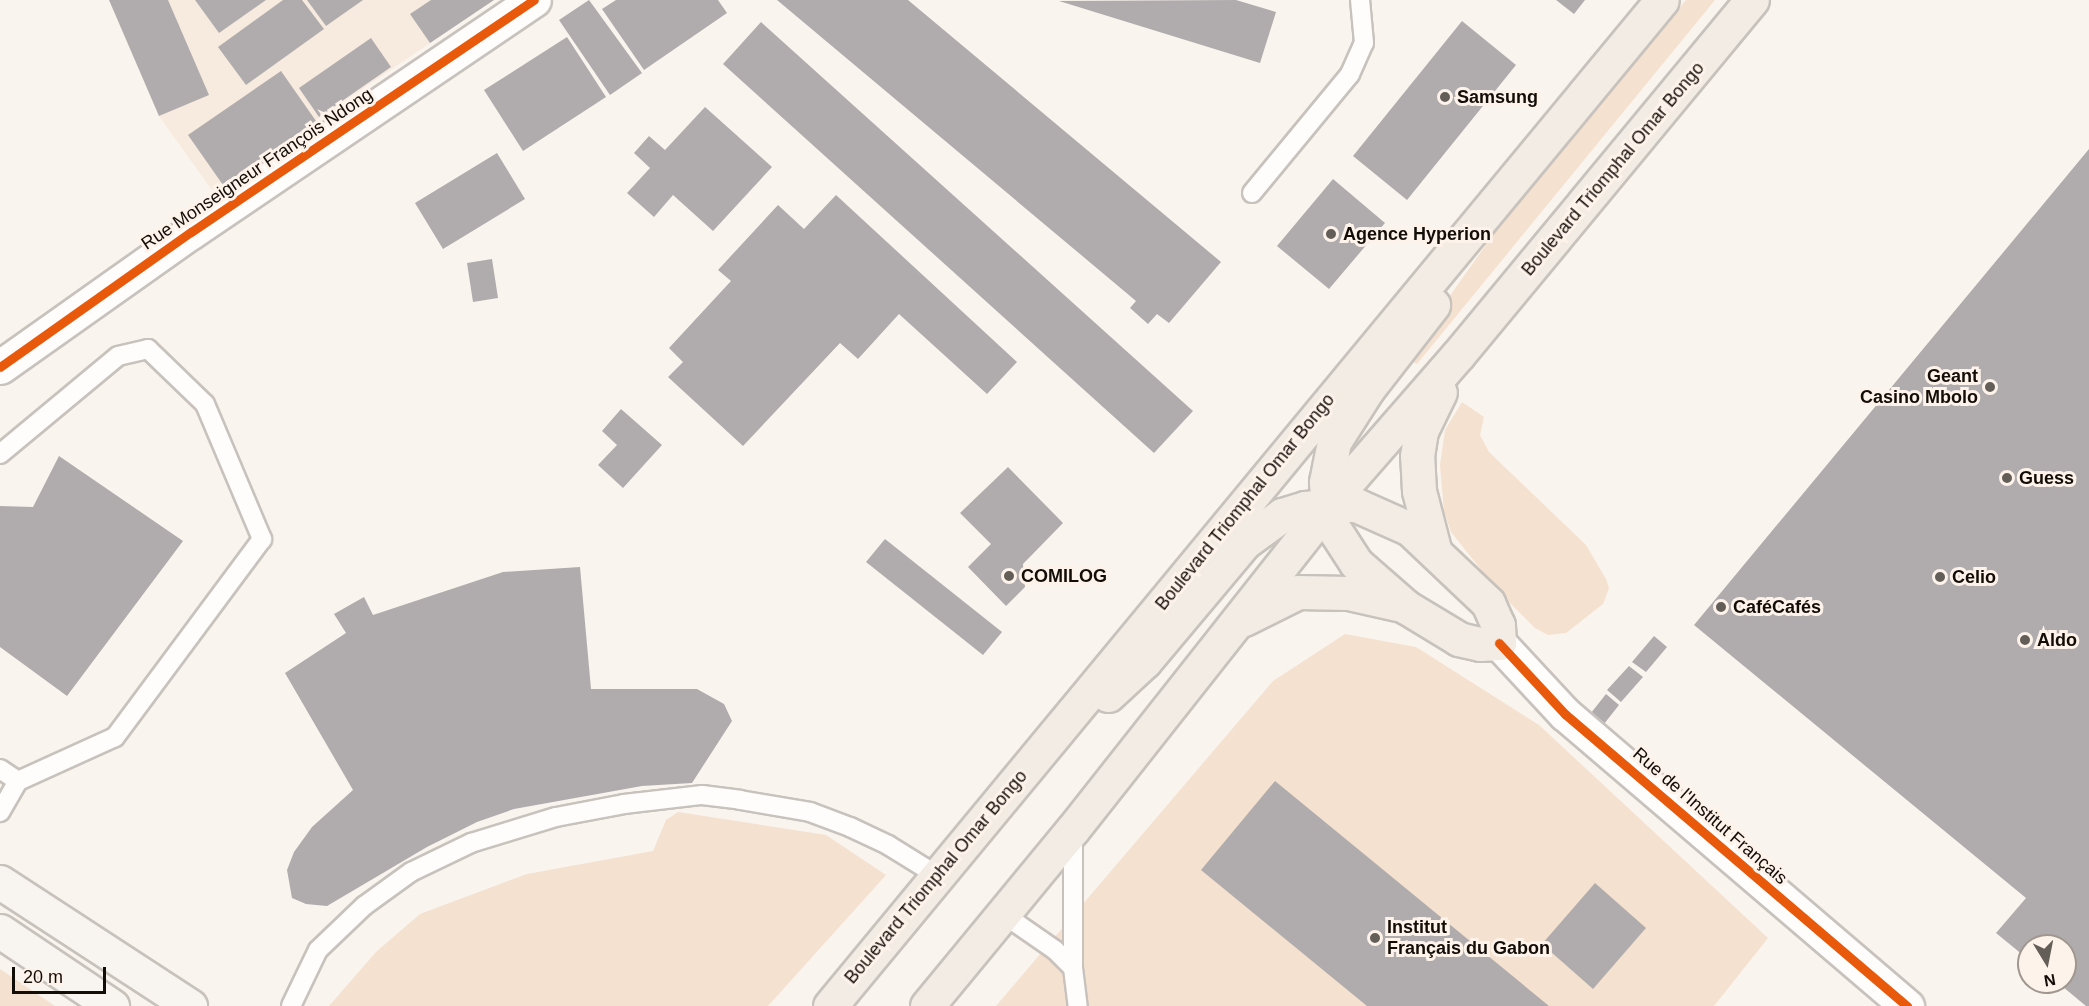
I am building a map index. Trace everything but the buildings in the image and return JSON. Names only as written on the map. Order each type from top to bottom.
[{"type":"main road","name":"Boulevard Triomphal Omar Bongo","points":[[832,1002],[1662,0]]},
{"type":"main road","name":"Boulevard Triomphal Omar Bongo","points":[[927,1006],[1073,829],[1225,632],[1328,506],[1458,355],[1752,0]]},
{"type":"main road","points":[[1052,737],[1088,712],[1145,661],[1261,528],[1282,515],[1328,506],[1370,508],[1410,529],[1434,549],[1488,603],[1498,625],[1499,643],[1480,644],[1459,639],[1406,607],[1384,590],[1343,548],[1332,526],[1328,506],[1326,482],[1334,442],[1367,390],[1432,308],[1509,185]]},
{"type":"main road","points":[[1434,549],[1419,491],[1418,442],[1458,355]]},
{"type":"main road","points":[[1225,632],[1274,601],[1298,592],[1348,592],[1406,607]]},
{"type":"main road","points":[[0,882],[190,1006]]},
{"type":"main road","points":[[0,930],[95,1002]]},
{"type":"main road","points":[[910,1006],[954,973]]},
{"type":"street","name":"Rue Monseigneur François Ndong","points":[[0,368],[191,232],[534,0]]},
{"type":"street","name":"Rue de l'Institut Français","points":[[1499,643],[1565,714],[1907,1006]]},
{"type":"lane","points":[[1252,193],[1350,74],[1364,43],[1360,0]]},
{"type":"lane","points":[[0,454],[118,356],[148,349],[205,404],[262,539],[115,737],[18,781],[0,812]]},
{"type":"lane","points":[[0,769],[18,781]]},
{"type":"lane","points":[[291,1006],[318,950],[364,906],[411,872],[471,843],[556,817],[624,804],[702,795],[740,800],[810,812],[850,827],[888,845],[938,876]]},
{"type":"lane","points":[[1073,829],[1073,968],[1078,1006]]},
{"type":"lane","points":[[1003,914],[1055,950],[1073,968]]},
{"type":"shaded area","points":[[109,0],[494,0],[212,190],[159,116]]},
{"type":"shaded area","points":[[1686,0],[1715,0],[1417,364],[1406,358],[1495,232]]},
{"type":"shaded area","points":[[1462,402],[1484,417],[1480,435],[1489,452],[1586,545],[1606,579],[1609,588],[1603,604],[1566,633],[1548,635],[1535,628],[1498,591],[1451,532],[1444,511],[1440,465],[1445,430]]},
{"type":"shaded area","points":[[1345,634],[1416,647],[1539,725],[1768,938],[1714,1006],[996,1006],[1273,681]]},
{"type":"shaded area","points":[[678,812],[826,835],[886,875],[768,1006],[329,1006],[376,952],[420,914],[527,874],[653,851],[666,820]]},
{"type":"shaded area","points":[[0,969],[55,1006],[0,1006]]},
{"type":"cycle path","points":[[0,367],[191,232],[534,0]]},
{"type":"cycle path","points":[[1499,643],[1565,714],[1907,1006]]},
{"type":"place","name":"Samsung","points":[[1445,97]]},
{"type":"place","name":"Agence Hyperion","points":[[1331,234]]},
{"type":"place","name":"Geant Casino Mbolo","points":[[1990,387]]},
{"type":"place","name":"Guess","points":[[2007,478]]},
{"type":"place","name":"COMILOG","points":[[1009,576]]},
{"type":"place","name":"Celio","points":[[1940,577]]},
{"type":"place","name":"CaféCafés","points":[[1721,607]]},
{"type":"place","name":"Aldo","points":[[2025,640]]},
{"type":"place","name":"Institut Français du Gabon","points":[[1375,938]]}]
